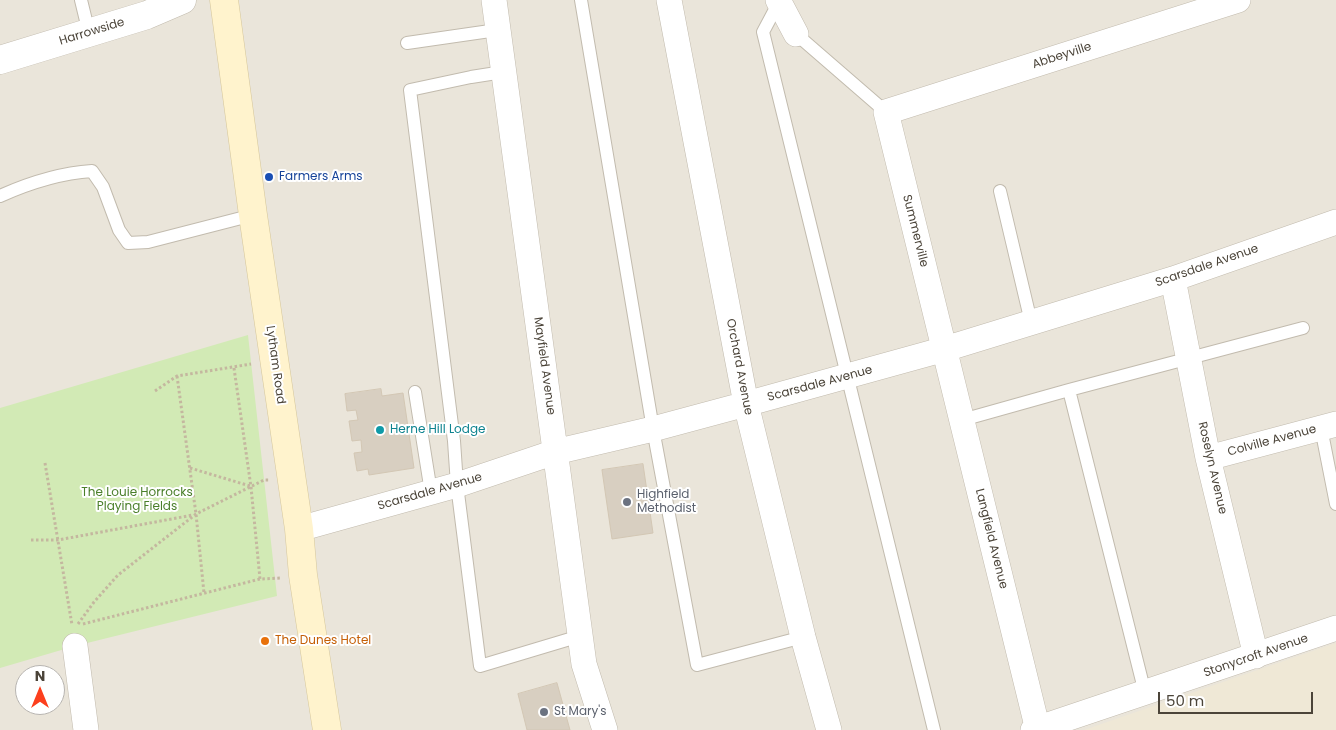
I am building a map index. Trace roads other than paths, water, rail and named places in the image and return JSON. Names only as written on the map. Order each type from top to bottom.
[{"type":"main road","name":"Lytham Road","points":[[224,0],[299,529],[303,575],[327,730]]},
{"type":"street","name":"Harrowside","points":[[0,60],[147,15],[182,0]]},
{"type":"street","name":"Mayfield Avenue","points":[[494,0],[584,664],[605,730]]},
{"type":"street","name":"Orchard Avenue","points":[[669,0],[746,404],[803,638],[829,730]]},
{"type":"street","name":"Abbeyville","points":[[886,112],[1238,0]]},
{"type":"street","points":[[778,1],[796,34]]},
{"type":"street","name":"Summerville","points":[[886,112],[945,349]]},
{"type":"street","name":"Scarsdale Avenue","points":[[299,529],[457,485],[556,452],[652,429],[945,349],[1173,279],[1336,222]]},
{"type":"street","name":"Roselyn Avenue","points":[[1173,279],[1208,458],[1256,656]]},
{"type":"street","name":"Langfield Avenue","points":[[945,349],[1036,730]]},
{"type":"street","name":"Colville Avenue","points":[[1208,458],[1329,426]]},
{"type":"street","name":"Stonycroft Avenue","points":[[1036,730],[1336,628]]},
{"type":"street","points":[[75,646],[86,730]]},
{"type":"lane","points":[[81,0],[89,33]]},
{"type":"lane","points":[[581,0],[652,429],[697,666],[803,638]]},
{"type":"lane","points":[[778,1],[762,32],[934,730]]},
{"type":"lane","points":[[407,43],[497,30]]},
{"type":"lane","points":[[796,34],[886,112]]},
{"type":"lane","points":[[503,72],[410,90],[480,666],[580,636]]},
{"type":"lane","points":[[0,196],[18,188],[72,173],[92,171],[103,187],[119,230],[128,243],[148,242],[253,215]]},
{"type":"lane","points":[[1000,191],[1031,322]]},
{"type":"lane","points":[[962,420],[1303,328]]},
{"type":"lane","points":[[1069,390],[1145,694]]},
{"type":"lane","points":[[415,392],[431,492]]},
{"type":"lane","points":[[1329,426],[1336,504]]},
{"type":"place","name":"Farmers Arms","points":[[269,177]]},
{"type":"place","name":"Herne Hill Lodge","points":[[380,430]]},
{"type":"place","name":"Highfield Methodist","points":[[627,502]]},
{"type":"place","name":"The Dunes Hotel","points":[[265,641]]},
{"type":"place","name":"St Mary's","points":[[544,712]]},
{"type":"park label","name":"The Louie Horrocks Playing Fields","points":[[137,500]]}]
